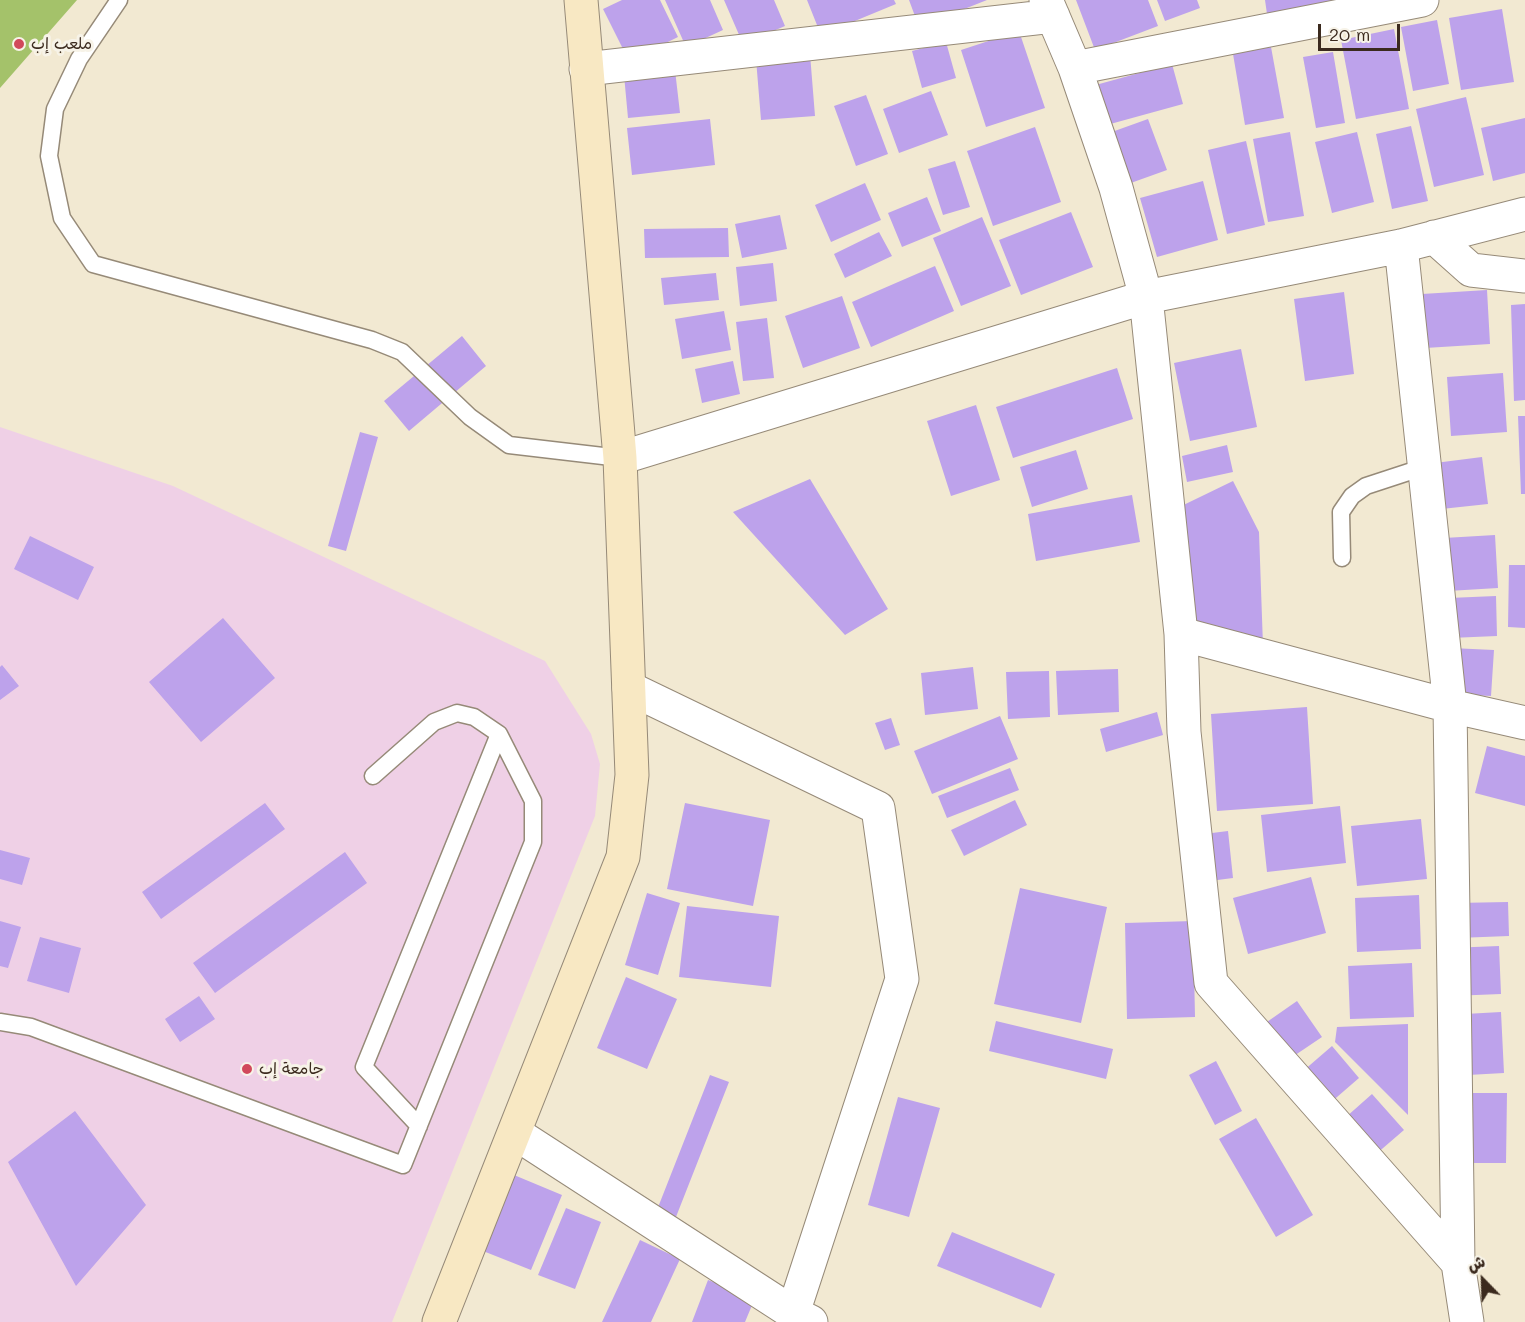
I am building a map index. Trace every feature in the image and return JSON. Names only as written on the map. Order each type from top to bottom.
[{"type":"main road","points":[[439,1322],[623,857],[632,775],[620,458],[581,0]]},
{"type":"street","points":[[1075,68],[1401,2]]},
{"type":"street","points":[[586,69],[1049,8],[1075,68],[1116,188],[1146,297],[1181,634],[1184,732],[1212,983],[1458,1263]]},
{"type":"street","points":[[620,458],[1146,297],[1401,246],[1525,214]]},
{"type":"street","points":[[1434,237],[1472,270],[1525,276]]},
{"type":"street","points":[[1401,246],[1450,706],[1458,1263],[1467,1322]]},
{"type":"street","points":[[1181,634],[1450,706],[1525,723]]},
{"type":"street","points":[[515,1133],[802,1318],[902,979],[878,808],[629,688]]},
{"type":"lane","points":[[119,0],[79,59],[55,109],[49,156],[62,218],[93,264],[372,340],[402,352],[470,417],[509,445],[620,458]]},
{"type":"lane","points":[[1342,558],[1341,512],[1352,496],[1366,486],[1424,467]]},
{"type":"lane","points":[[0,1022],[31,1027],[403,1165],[533,842],[533,801],[499,734],[474,717],[457,713],[434,722],[373,776]]},
{"type":"lane","points":[[419,1126],[364,1067],[499,734]]},
{"type":"shaded area","name":"جامعة إب","points":[[0,427],[173,486],[545,661],[591,734],[600,764],[595,816],[392,1322],[0,1322]]},
{"type":"green space","name":"ملعب إب","points":[[0,0],[77,0],[0,88]]},
{"type":"building","points":[[622,0],[660,0],[678,37],[629,61],[603,9]]},
{"type":"building","points":[[665,0],[710,0],[723,30],[686,47]]},
{"type":"building","points":[[724,0],[774,0],[785,26],[743,44]]},
{"type":"building","points":[[807,0],[894,0],[896,4],[821,35]]},
{"type":"building","points":[[909,0],[987,0],[919,27]]},
{"type":"building","points":[[1076,0],[1148,0],[1158,26],[1095,50]]},
{"type":"building","points":[[1157,0],[1197,0],[1200,8],[1165,21]]},
{"type":"building","points":[[1265,0],[1338,0],[1267,14]]},
{"type":"building","points":[[1502,9],[1514,82],[1461,90],[1449,18]]},
{"type":"building","points":[[1437,20],[1449,84],[1413,91],[1401,27]]},
{"type":"building","points":[[1394,29],[1409,109],[1356,119],[1341,40]]},
{"type":"building","points":[[1019,31],[1045,108],[986,127],[961,50]]},
{"type":"building","points":[[946,42],[956,78],[922,88],[912,51]]},
{"type":"building","points":[[1271,47],[1284,118],[1245,125],[1233,54]]},
{"type":"building","points":[[1333,52],[1345,123],[1316,128],[1303,57]]},
{"type":"building","points":[[810,54],[815,116],[761,120],[756,59]]},
{"type":"building","points":[[1172,64],[1183,104],[1103,126],[1092,86]]},
{"type":"building","points":[[675,70],[680,113],[628,118],[624,75]]},
{"type":"building","points":[[931,91],[948,135],[899,153],[883,109]]},
{"type":"building","points":[[866,95],[888,154],[856,166],[834,106]]},
{"type":"building","points":[[1466,97],[1484,175],[1434,187],[1416,109]]},
{"type":"building","points":[[1525,118],[1525,173],[1493,181],[1481,128]]},
{"type":"building","points":[[710,119],[715,165],[632,175],[627,128]]},
{"type":"building","points":[[1148,119],[1167,170],[1128,184],[1109,133]]},
{"type":"building","points":[[1411,126],[1428,201],[1392,209],[1376,134]]},
{"type":"building","points":[[1035,127],[1061,202],[993,226],[967,151]]},
{"type":"building","points":[[1290,132],[1304,216],[1268,222],[1253,139]]},
{"type":"building","points":[[1357,132],[1374,202],[1332,213],[1315,142]]},
{"type":"building","points":[[1246,141],[1265,225],[1227,234],[1208,150]]},
{"type":"building","points":[[955,161],[970,207],[943,215],[928,169]]},
{"type":"building","points":[[1203,181],[1218,240],[1157,257],[1140,198]]},
{"type":"building","points":[[865,183],[881,220],[831,242],[815,205]]},
{"type":"building","points":[[927,197],[941,231],[902,247],[888,213]]},
{"type":"building","points":[[1071,212],[1093,267],[1021,295],[999,240]]},
{"type":"building","points":[[780,215],[787,249],[742,258],[735,224]]},
{"type":"building","points":[[982,217],[1011,286],[961,306],[933,238]]},
{"type":"building","points":[[728,228],[729,257],[645,258],[644,229]]},
{"type":"building","points":[[879,232],[892,256],[845,278],[834,254]]},
{"type":"building","points":[[773,263],[777,301],[740,306],[736,267]]},
{"type":"building","points":[[935,266],[954,311],[871,347],[852,302]]},
{"type":"building","points":[[716,273],[719,300],[664,305],[661,278]]},
{"type":"building","points":[[1487,290],[1490,344],[1425,348],[1422,294]]},
{"type":"building","points":[[1344,292],[1354,374],[1305,381],[1294,299]]},
{"type":"building","points":[[842,296],[860,348],[803,368],[785,316]]},
{"type":"building","points":[[1525,304],[1525,400],[1514,401],[1511,305]]},
{"type":"building","points":[[724,311],[731,350],[682,359],[675,319]]},
{"type":"building","points":[[767,318],[774,378],[743,381],[736,322]]},
{"type":"building","points":[[462,336],[486,366],[409,431],[384,401]]},
{"type":"building","points":[[1241,349],[1257,427],[1190,441],[1174,363]]},
{"type":"building","points":[[733,361],[740,394],[702,403],[695,369]]},
{"type":"building","points":[[1117,368],[1133,419],[1013,458],[996,407]]},
{"type":"building","points":[[1503,373],[1507,432],[1451,436],[1447,377]]},
{"type":"building","points":[[976,405],[1000,480],[951,496],[927,421]]},
{"type":"building","points":[[1518,416],[1525,416],[1525,494],[1521,494]]},
{"type":"building","points":[[360,432],[378,437],[346,551],[328,546]]},
{"type":"building","points":[[1227,445],[1233,472],[1187,482],[1182,456]]},
{"type":"building","points":[[1076,450],[1088,489],[1032,507],[1020,467]]},
{"type":"building","points":[[1482,457],[1488,504],[1432,510],[1427,464]]},
{"type":"building","points":[[810,479],[888,609],[845,635],[733,512]]},
{"type":"building","points":[[1233,481],[1259,532],[1263,646],[1168,633],[1167,513]]},
{"type":"building","points":[[1132,495],[1140,542],[1036,561],[1028,514]]},
{"type":"building","points":[[1495,535],[1498,588],[1448,591],[1444,538]]},
{"type":"building","points":[[30,536],[94,567],[78,600],[14,569]]},
{"type":"building","points":[[1509,565],[1525,565],[1525,628],[1508,627]]},
{"type":"building","points":[[1496,596],[1497,636],[1450,638],[1449,598]]},
{"type":"building","points":[[223,618],[275,678],[201,742],[149,682]]},
{"type":"building","points":[[1451,648],[1494,650],[1491,696],[1449,694]]},
{"type":"building","points":[[2,665],[19,686],[0,700],[0,667]]},
{"type":"building","points":[[973,667],[978,709],[925,715],[921,673]]},
{"type":"building","points":[[1118,669],[1119,712],[1058,715],[1056,671]]},
{"type":"building","points":[[1049,671],[1050,717],[1008,719],[1006,672]]},
{"type":"building","points":[[1307,707],[1313,804],[1217,811],[1211,714]]},
{"type":"building","points":[[1157,712],[1163,735],[1106,752],[1100,729]]},
{"type":"building","points":[[1000,716],[1018,759],[932,794],[914,751]]},
{"type":"building","points":[[891,718],[900,745],[885,750],[875,723]]},
{"type":"building","points":[[1487,746],[1525,756],[1525,806],[1475,793]]},
{"type":"building","points":[[1010,768],[1019,790],[947,818],[938,796]]},
{"type":"building","points":[[1015,800],[1027,825],[964,856],[951,830]]},
{"type":"building","points":[[265,803],[285,829],[161,919],[142,892]]},
{"type":"building","points":[[685,803],[770,820],[753,906],[667,889]]},
{"type":"building","points":[[1340,806],[1346,863],[1267,872],[1261,815]]},
{"type":"building","points":[[1421,819],[1427,879],[1357,886],[1351,826]]},
{"type":"building","points":[[1228,831],[1233,878],[1202,882],[1196,835]]},
{"type":"building","points":[[0,850],[30,858],[22,885],[0,879]]},
{"type":"building","points":[[345,852],[367,883],[215,993],[193,963]]},
{"type":"building","points":[[1311,877],[1326,933],[1248,954],[1233,898]]},
{"type":"building","points":[[1020,888],[1107,907],[1081,1023],[994,1004]]},
{"type":"building","points":[[647,893],[680,903],[658,975],[625,965]]},
{"type":"building","points":[[1419,895],[1421,949],[1357,952],[1355,898]]},
{"type":"building","points":[[1508,902],[1509,936],[1457,938],[1456,903]]},
{"type":"building","points":[[687,906],[779,916],[771,987],[679,977]]},
{"type":"building","points":[[0,921],[21,927],[8,968],[0,966]]},
{"type":"building","points":[[1193,921],[1195,1017],[1127,1019],[1125,923]]},
{"type":"building","points":[[40,937],[81,948],[69,993],[27,981]]},
{"type":"building","points":[[1499,946],[1501,994],[1451,996],[1449,948]]},
{"type":"building","points":[[1412,963],[1414,1017],[1350,1019],[1348,966]]},
{"type":"building","points":[[626,977],[677,999],[647,1069],[597,1048]]},
{"type":"building","points":[[199,996],[215,1019],[180,1042],[165,1019]]},
{"type":"building","points":[[1297,1001],[1322,1037],[1279,1066],[1254,1031]]},
{"type":"building","points":[[1501,1012],[1504,1073],[1468,1075],[1465,1014]]},
{"type":"building","points":[[996,1021],[1113,1049],[1106,1079],[989,1051]]},
{"type":"building","points":[[1408,1024],[1408,1115],[1335,1042],[1337,1027]]},
{"type":"building","points":[[1332,1046],[1359,1078],[1322,1110],[1295,1078]]},
{"type":"building","points":[[1216,1061],[1242,1111],[1215,1125],[1189,1075]]},
{"type":"building","points":[[710,1075],[729,1082],[674,1222],[655,1215]]},
{"type":"building","points":[[1467,1093],[1507,1093],[1506,1163],[1467,1163]]},
{"type":"building","points":[[1372,1094],[1404,1130],[1368,1161],[1337,1125]]},
{"type":"building","points":[[898,1097],[940,1108],[909,1217],[868,1205]]},
{"type":"building","points":[[75,1111],[146,1205],[76,1286],[8,1162]]},
{"type":"building","points":[[1256,1118],[1313,1215],[1276,1237],[1219,1139]]},
{"type":"building","points":[[514,1175],[562,1195],[531,1270],[483,1251]]},
{"type":"building","points":[[566,1208],[601,1222],[575,1289],[538,1275]]},
{"type":"building","points":[[952,1232],[1055,1274],[1041,1308],[937,1266]]},
{"type":"building","points":[[640,1240],[680,1259],[651,1322],[602,1322]]},
{"type":"building","points":[[708,1280],[755,1298],[745,1322],[692,1322]]},
{"type":"place","name":"ملعب إب","points":[[19,44]]},
{"type":"place","name":"جامعة إب","points":[[247,1069]]}]
